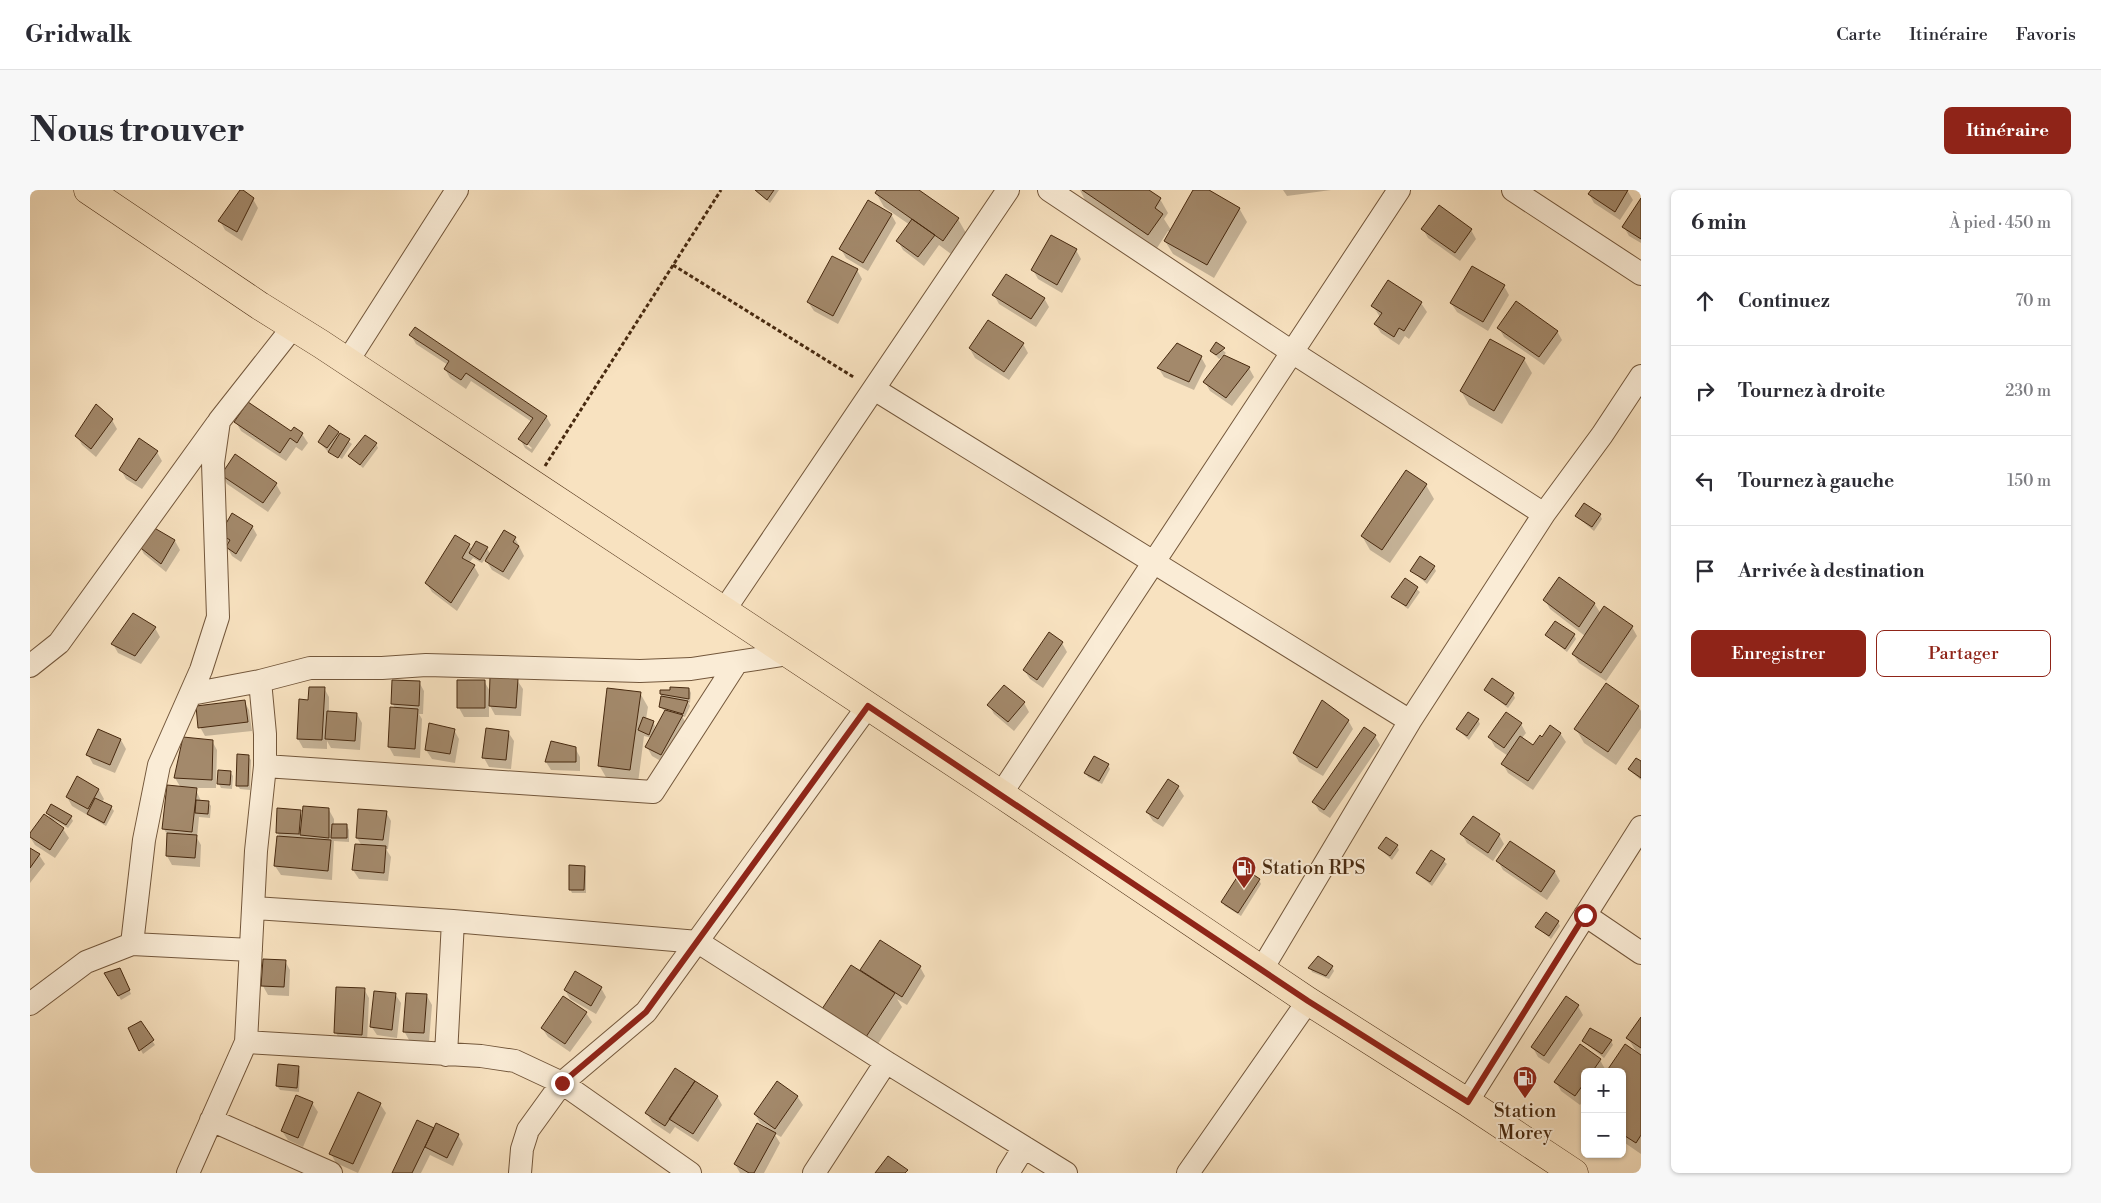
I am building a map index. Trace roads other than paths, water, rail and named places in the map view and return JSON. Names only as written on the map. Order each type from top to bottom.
[{"type":"main road","points":[[88,190],[1001,794],[1308,1001],[1468,1102],[1574,1173]]},
{"type":"street","points":[[347,362],[457,190]]},
{"type":"street","points":[[724,612],[1008,190]]},
{"type":"street","points":[[1049,190],[1292,352],[1544,514]]},
{"type":"street","points":[[1001,794],[1399,190]]},
{"type":"street","points":[[1515,190],[1641,274]]},
{"type":"street","points":[[30,666],[59,643],[219,421],[293,327]]},
{"type":"street","points":[[1262,969],[1410,721],[1544,514],[1602,435],[1641,376]]},
{"type":"street","points":[[874,389],[1410,721]]},
{"type":"street","points":[[132,944],[144,840],[159,764],[201,670],[218,617],[212,463],[219,421]]},
{"type":"street","points":[[190,694],[260,681],[310,668],[426,666],[640,671],[691,669],[789,654]]},
{"type":"street","points":[[265,766],[653,792],[737,662]]},
{"type":"street","points":[[188,1173],[246,1042],[256,851],[265,766],[265,734],[260,681]]},
{"type":"street","points":[[520,1173],[522,1149],[528,1130],[562,1083],[646,1012],[868,706]]},
{"type":"street","points":[[1468,1102],[1641,827]]},
{"type":"street","points":[[254,908],[452,921],[698,942],[886,1062],[1066,1173]]},
{"type":"street","points":[[1585,915],[1641,953]]},
{"type":"street","points":[[446,1055],[452,921]]},
{"type":"street","points":[[30,1004],[86,962],[132,944],[251,950]]},
{"type":"street","points":[[1188,1173],[1308,1001]]},
{"type":"street","points":[[246,1042],[481,1056],[515,1061],[562,1083],[690,1173]]},
{"type":"street","points":[[814,1173],[886,1062]]},
{"type":"street","points":[[211,1120],[332,1173]]},
{"type":"street","points":[[1008,1173],[1024,1147]]},
{"type":"place","name":"Station RPS","points":[[1244,889]]},
{"type":"place","name":"Station Morey","points":[[1525,1099]]}]
